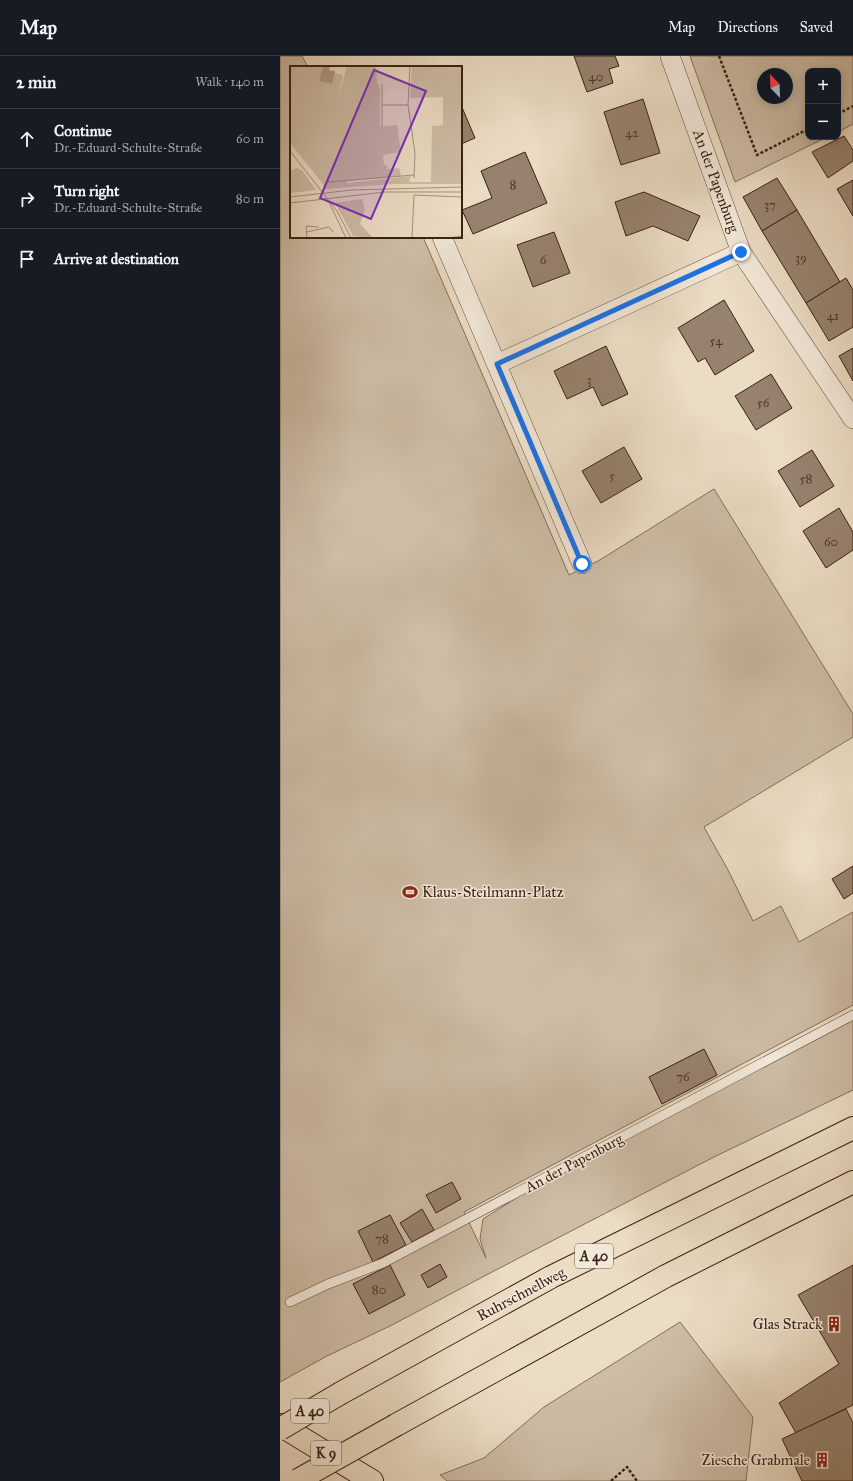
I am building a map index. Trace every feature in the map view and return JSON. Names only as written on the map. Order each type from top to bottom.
[{"type":"main road","name":"Ruhrschnellweg","points":[[280,1429],[341,1393],[551,1277],[853,1128]]},
{"type":"main road","points":[[297,1481],[666,1276],[853,1182]]},
{"type":"main road","name":"K 9","points":[[280,1425],[372,1481]]},
{"type":"street","name":"An der Papenburg","points":[[670,56],[741,252],[853,419]]},
{"type":"street","points":[[442,238],[582,564]]},
{"type":"street","points":[[497,364],[741,252]]},
{"type":"lane","name":"An der Papenburg","points":[[290,1302],[328,1284],[383,1264],[853,1015]]},
{"type":"path","points":[[719,56],[757,155],[805,131]]},
{"type":"path","points":[[841,112],[853,106]]},
{"type":"path","points":[[611,1481],[627,1467],[637,1481]]},
{"type":"shaded area","points":[[280,56],[302,56],[307,66],[290,66],[290,238],[423,238],[569,575],[598,561],[714,489],[853,714],[853,737],[704,827],[728,870],[753,921],[781,906],[799,942],[853,912],[853,1005],[464,1212],[486,1258],[480,1239],[483,1219],[551,1176],[853,1018],[853,1090],[714,1157],[392,1325],[327,1356],[280,1382]]},
{"type":"shaded area","points":[[690,56],[853,56],[853,124],[841,130],[841,68],[805,68],[805,140],[821,140],[735,182]]},
{"type":"shaded area","points":[[680,1322],[753,1417],[746,1481],[447,1481],[440,1475],[484,1458],[544,1407]]},
{"type":"building","points":[[574,56],[615,56],[619,66],[609,69],[613,83],[587,92]]},
{"type":"building","points":[[643,99],[660,153],[621,165],[604,112]]},
{"type":"building","points":[[462,107],[475,138],[462,144]]},
{"type":"building","points":[[844,136],[853,150],[853,161],[828,178],[812,152],[836,140],[841,140],[841,138]]},
{"type":"building","points":[[525,152],[547,203],[473,234],[462,210],[492,198],[481,171]]},
{"type":"building","points":[[777,178],[797,210],[762,231],[743,197]]},
{"type":"building","points":[[853,180],[853,216],[837,189]]},
{"type":"building","points":[[644,192],[700,216],[688,241],[653,226],[626,236],[615,202]]},
{"type":"building","points":[[797,210],[840,282],[806,303],[762,231]]},
{"type":"building","points":[[554,232],[570,273],[533,287],[517,245]]},
{"type":"building","points":[[846,278],[853,290],[853,327],[829,341],[806,303]]},
{"type":"building","points":[[724,300],[754,351],[715,375],[705,358],[698,362],[678,328]]},
{"type":"building","points":[[606,346],[628,394],[602,406],[593,387],[567,399],[554,371]]},
{"type":"building","points":[[853,348],[853,381],[839,356]]},
{"type":"building","points":[[771,374],[792,408],[756,430],[735,396]]},
{"type":"building","points":[[624,447],[642,479],[601,503],[582,471]]},
{"type":"building","points":[[812,450],[834,486],[800,507],[778,471]]},
{"type":"building","points":[[839,508],[853,532],[853,550],[826,568],[803,531]]},
{"type":"building","points":[[853,866],[853,893],[844,899],[832,879]]},
{"type":"building","points":[[704,1049],[717,1075],[662,1104],[649,1077]]},
{"type":"building","points":[[452,1182],[461,1199],[436,1213],[426,1195]]},
{"type":"building","points":[[422,1209],[434,1230],[412,1242],[400,1223]]},
{"type":"building","points":[[390,1215],[406,1245],[373,1262],[358,1231]]},
{"type":"building","points":[[440,1264],[447,1277],[428,1288],[421,1275]]},
{"type":"building","points":[[390,1265],[405,1295],[369,1314],[353,1284]]},
{"type":"building","name":"Glas Strack","points":[[853,1265],[853,1405],[796,1433],[779,1403],[839,1364],[798,1295]]},
{"type":"building","name":"Ziesche Grabmale","points":[[846,1409],[853,1423],[853,1481],[802,1481],[782,1439]]},
{"type":"place","name":"Klaus-Steilmann-Platz","points":[[410,892]]},
{"type":"place","name":"Glas Strack","points":[[834,1324]]},
{"type":"place","name":"Ziesche Grabmale","points":[[822,1460]]},
{"type":"route","points":[[582,564],[497,364],[741,252]]}]
